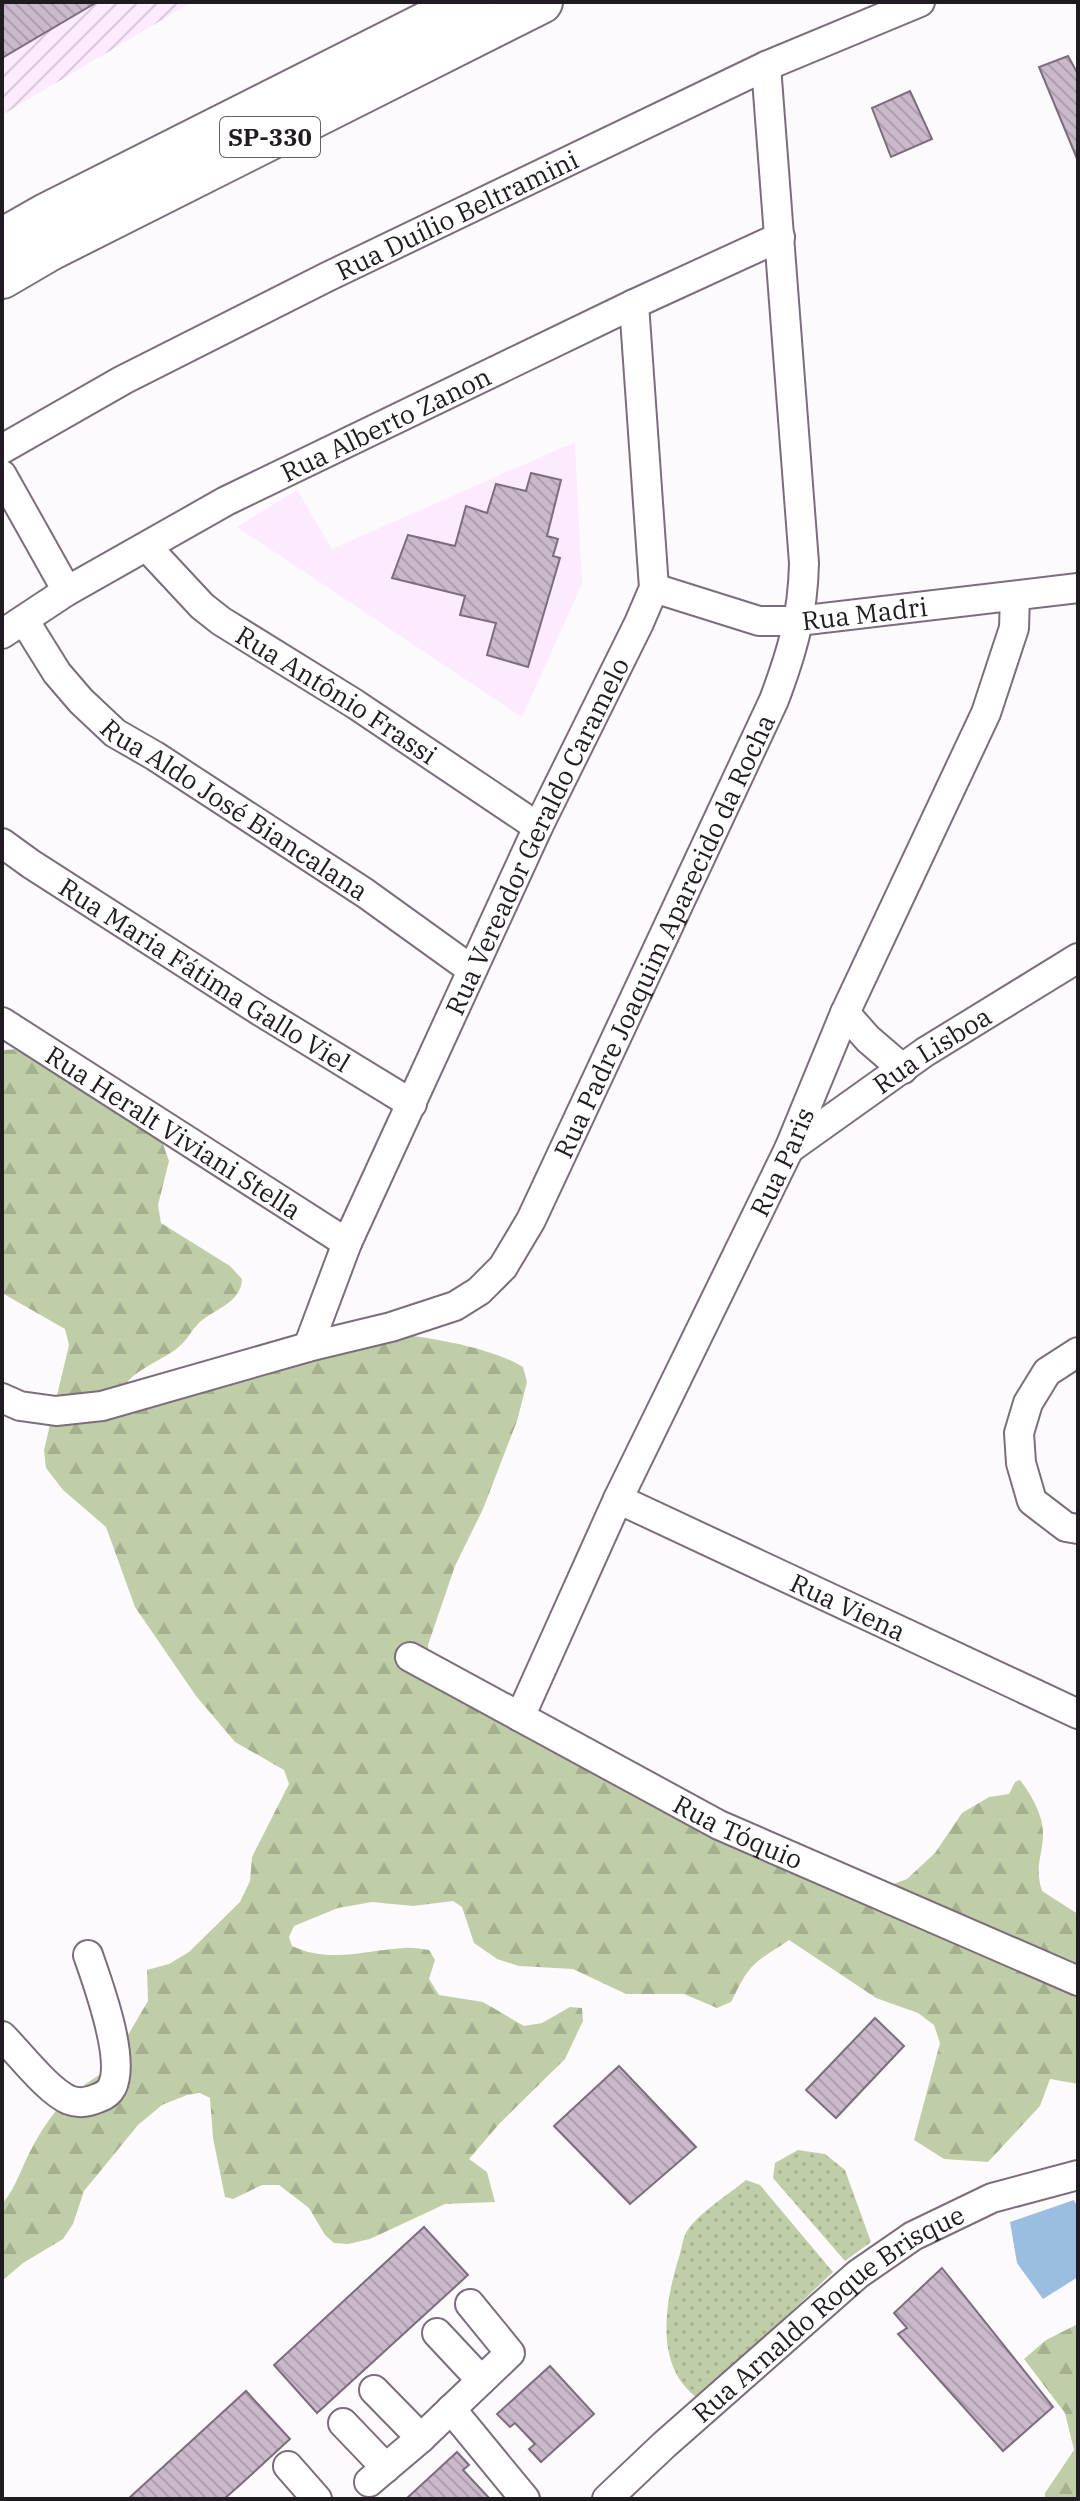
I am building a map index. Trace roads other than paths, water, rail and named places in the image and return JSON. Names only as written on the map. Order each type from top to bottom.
[{"type":"highway","name":"SP-330","points":[[2,240],[469,2]]},
{"type":"highway","name":"SP-330","points":[[2,277],[79,235],[541,2]]},
{"type":"street","name":"Rua Duílio Beltramini","points":[[2,449],[123,380],[300,291],[766,66],[920,2]]},
{"type":"street","name":"Rua Padre Joaquim Aparecido da Rocha","points":[[2,1398],[20,1406],[56,1411],[102,1406],[308,1347],[391,1327],[455,1306],[479,1291],[503,1267],[531,1220],[774,700],[792,651],[803,598],[804,563],[766,66]]},
{"type":"street","name":"Rua Alberto Zanon","points":[[13,627],[67,591],[226,501],[780,237]]},
{"type":"street","name":"Rua Vereador Geraldo Caramelo","points":[[308,1347],[347,1243],[538,827],[654,588],[634,304]]},
{"type":"street","points":[[2,475],[67,591]]},
{"type":"street","name":"Rua Antônio Frassi","points":[[147,547],[202,606],[221,621],[355,704],[538,827]]},
{"type":"street","name":"Rua Madri","points":[[654,588],[759,621],[798,621],[1078,588]]},
{"type":"street","name":"Rua Paris","points":[[520,1717],[618,1499],[789,1149],[845,1013],[986,713],[1014,628],[1015,596]]},
{"type":"street","name":"Rua Aldo José Biancalana","points":[[13,627],[115,733],[365,893],[472,970]]},
{"type":"street","name":"Rua Maria Fátima Gallo Viel","points":[[2,843],[260,1011],[412,1104]]},
{"type":"street","name":"Rua Lisboa","points":[[789,1149],[925,1052],[1078,958]]},
{"type":"street","points":[[845,1013],[868,1039],[903,1069]]},
{"type":"street","name":"Rua Heralt Viviani Stella","points":[[2,1022],[347,1243]]},
{"type":"street","points":[[1078,1352],[1047,1372],[1028,1403],[1019,1433],[1021,1463],[1032,1501],[1066,1527],[1078,1529]]},
{"type":"street","name":"Rua Viena","points":[[618,1499],[1078,1714]]},
{"type":"street","name":"Rua Tóquio","points":[[410,1657],[719,1825],[1078,1981]]},
{"type":"street","points":[[2,2036],[53,2090],[70,2101],[88,2103],[106,2095],[113,2086],[115,2055],[107,2011],[88,1955]]},
{"type":"street","name":"Rua Arnaldo Roque Brisque","points":[[607,2499],[858,2274],[913,2236],[992,2198],[1078,2175]]},
{"type":"street","points":[[343,2423],[378,2475],[421,2438],[510,2353],[470,2304]]},
{"type":"street","points":[[437,2333],[481,2380]]},
{"type":"street","points":[[374,2390],[421,2438]]},
{"type":"street","points":[[451,2409],[525,2499]]},
{"type":"street","points":[[288,2466],[317,2499]]},
{"type":"water","points":[[1074,2200],[1078,2208],[1078,2277],[1043,2299],[1017,2263],[1010,2222]]}]
